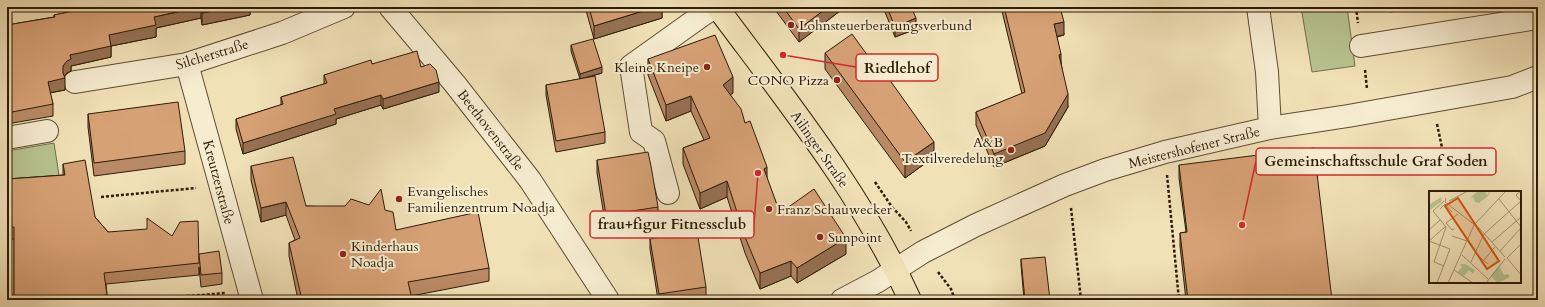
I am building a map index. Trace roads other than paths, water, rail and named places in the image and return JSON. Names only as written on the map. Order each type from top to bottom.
[{"type":"main road","name":"Ailinger Straße","points":[[716,7],[834,166],[896,269],[910,300]]},
{"type":"street","name":"Silcherstraße","points":[[75,82],[187,64],[282,33],[344,7]]},
{"type":"street","name":"Beethovenstraße","points":[[390,7],[455,84],[530,180],[608,300]]},
{"type":"street","points":[[668,194],[654,141],[641,132],[631,66],[700,16],[716,7]]},
{"type":"street","points":[[1258,7],[1267,72],[1270,128]]},
{"type":"street","points":[[1361,46],[1538,18]]},
{"type":"street","name":"Kreutzerstraße","points":[[187,64],[251,295]]},
{"type":"street","name":"Meistershofener Straße","points":[[842,300],[923,252],[976,224],[1065,185],[1105,170],[1165,152],[1270,128],[1512,87],[1538,77]]},
{"type":"street","name":"Meistershofener Straße","points":[[1512,87],[1538,91]]},
{"type":"street","points":[[7,138],[47,131]]},
{"type":"place","name":"Lohnsteuerberatungsverbund","points":[[791,25]]},
{"type":"place","name":"Riedlehof","points":[[783,55]]},
{"type":"place","name":"Kleine Kneipe","points":[[707,67]]},
{"type":"place","name":"CONO Pizza","points":[[837,80]]},
{"type":"place","name":"A&B Textilveredelung","points":[[1011,150]]},
{"type":"place","name":"frau+figur Fitnessclub","points":[[758,173]]},
{"type":"place","name":"Evangelisches Familienzentrum Noadja","points":[[399,199]]},
{"type":"place","name":"Franz Schauwecker","points":[[769,209]]},
{"type":"place","name":"Gemeinschaftsschule Graf Soden","points":[[1242,225]]},
{"type":"place","name":"Sunpoint","points":[[820,237]]},
{"type":"place","name":"Kinderhaus Noadja","points":[[343,254]]}]
